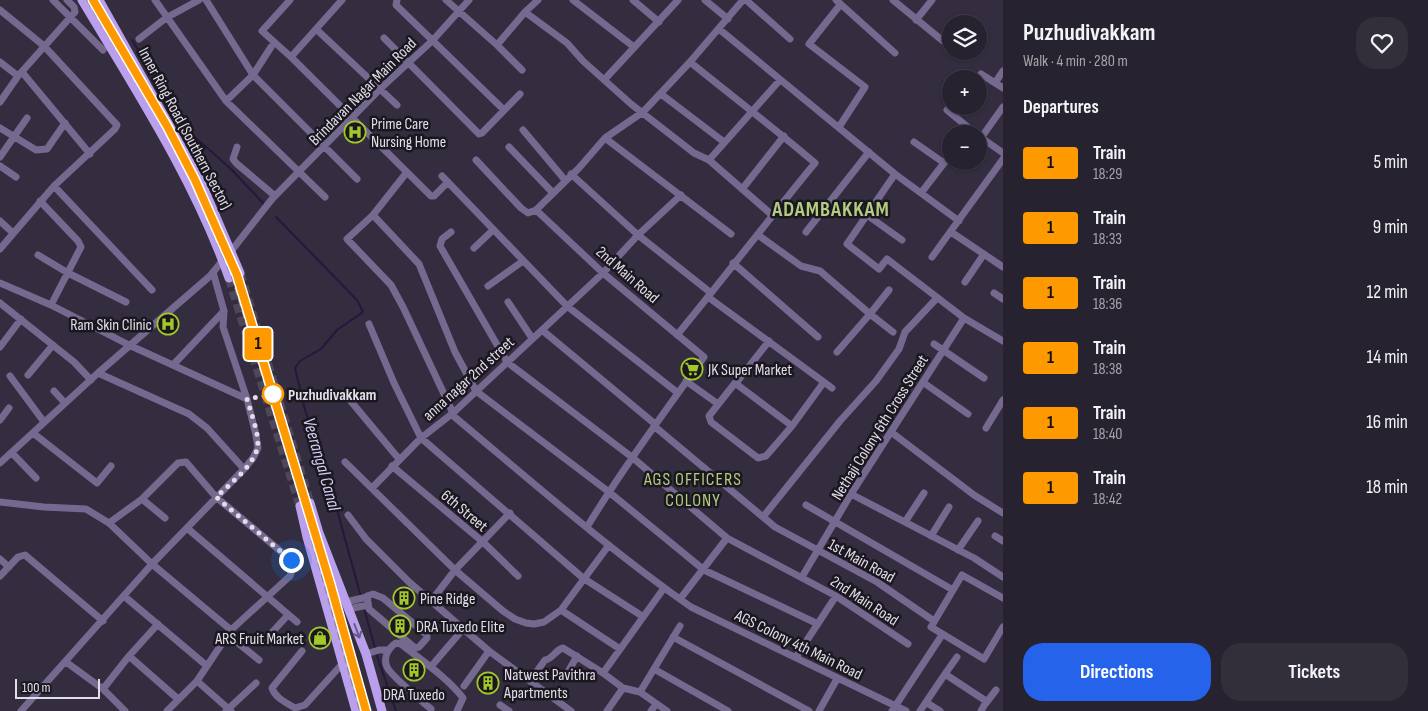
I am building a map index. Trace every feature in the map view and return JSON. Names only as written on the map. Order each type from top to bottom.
[{"type":"main road","name":"Inner Ring Road (Southern Sector)","points":[[82,0],[190,186],[223,260],[229,278]]},
{"type":"main road","name":"Inner Ring Road (Southern Sector)","points":[[99,0],[201,182],[232,250],[240,273]]},
{"type":"main road","points":[[190,186],[201,182]]},
{"type":"main road","points":[[310,503],[319,533],[347,606],[372,654],[382,711]]},
{"type":"main road","points":[[300,506],[356,711]]},
{"type":"main road","points":[[307,537],[319,533]]},
{"type":"street","points":[[53,0],[104,50]]},
{"type":"street","points":[[0,102],[20,74],[75,12],[75,9],[67,0]]},
{"type":"street","points":[[155,0],[226,101],[325,197]]},
{"type":"street","points":[[138,39],[166,18],[199,0]]},
{"type":"street","points":[[206,0],[253,75],[357,178]]},
{"type":"street","points":[[290,0],[262,31],[291,57],[430,196],[434,196],[445,179],[567,306],[678,393]]},
{"type":"street","points":[[291,57],[342,0]]},
{"type":"street","points":[[398,0],[396,5],[504,110]]},
{"type":"street","points":[[446,0],[522,70]]},
{"type":"street","name":"Brindavan Nagar Main Road","points":[[232,250],[273,198],[380,89],[433,40],[469,0]]},
{"type":"street","points":[[497,45],[525,12],[538,0]]},
{"type":"street","points":[[573,0],[634,47]]},
{"type":"street","points":[[633,0],[659,22]]},
{"type":"street","points":[[604,80],[678,0]]},
{"type":"street","points":[[705,0],[728,20]]},
{"type":"street","points":[[476,160],[521,208],[528,212],[536,210],[605,138],[643,112],[661,94],[745,0],[790,39]]},
{"type":"street","points":[[892,0],[942,41]]},
{"type":"street","points":[[916,20],[932,0]]},
{"type":"street","points":[[839,127],[865,87],[809,44],[838,2],[895,53]]},
{"type":"street","points":[[0,10],[44,46],[117,125],[90,154],[54,186],[0,249]]},
{"type":"street","points":[[525,12],[567,44],[604,80],[643,112],[694,153],[709,160],[772,215]]},
{"type":"street","points":[[316,29],[397,105]]},
{"type":"street","points":[[719,29],[895,174],[959,221]]},
{"type":"street","points":[[384,38],[410,62],[479,134],[520,94]]},
{"type":"street","points":[[226,101],[253,75],[271,47]]},
{"type":"street","points":[[0,62],[20,74],[65,123],[90,154]]},
{"type":"street","points":[[677,335],[815,163],[784,136],[752,113],[690,62]]},
{"type":"street","points":[[995,83],[1003,71]]},
{"type":"street","points":[[987,78],[1003,88]]},
{"type":"street","points":[[709,160],[780,80]]},
{"type":"street","points":[[661,94],[724,142]]},
{"type":"street","points":[[984,125],[1003,107]]},
{"type":"street","points":[[953,115],[964,125]]},
{"type":"street","points":[[0,157],[27,118]]},
{"type":"street","points":[[0,128],[36,150],[47,149],[65,123]]},
{"type":"street","points":[[523,130],[565,180]]},
{"type":"street","points":[[743,188],[784,136]]},
{"type":"street","points":[[605,138],[732,234]]},
{"type":"street","points":[[914,142],[942,162]]},
{"type":"street","points":[[987,142],[1003,153]]},
{"type":"street","points":[[237,147],[233,159],[273,198]]},
{"type":"street","points":[[508,147],[553,193]]},
{"type":"street","points":[[806,232],[870,152]]},
{"type":"street","points":[[932,257],[1003,159]]},
{"type":"street","points":[[0,166],[16,177]]},
{"type":"street","points":[[921,193],[942,166]]},
{"type":"street","points":[[407,172],[373,215],[346,239],[390,285],[403,307],[452,414]]},
{"type":"street","points":[[571,174],[638,235],[709,295],[832,388]]},
{"type":"street","points":[[895,174],[847,244],[879,269],[887,260],[964,318],[1003,341]]},
{"type":"street","points":[[54,186],[152,290]]},
{"type":"street","name":"anna nagar 2nd street","points":[[372,488],[421,438],[452,414],[585,290],[638,235],[681,195]]},
{"type":"street","points":[[40,201],[78,241],[81,248],[50,306]]},
{"type":"street","name":"2nd Main Road","points":[[536,210],[603,272],[704,357],[686,381]]},
{"type":"street","points":[[867,214],[902,240]]},
{"type":"street","points":[[373,215],[418,264],[455,352],[476,391],[609,492],[704,570],[818,624]]},
{"type":"street","points":[[0,221],[13,233]]},
{"type":"street","points":[[474,248],[493,230]]},
{"type":"street","points":[[451,232],[441,241],[440,246],[507,362]]},
{"type":"street","points":[[951,232],[1003,267]]},
{"type":"street","points":[[758,235],[800,266],[820,271],[893,332]]},
{"type":"street","points":[[965,282],[984,254]]},
{"type":"street","points":[[38,255],[68,273],[126,302]]},
{"type":"street","points":[[0,463],[129,345],[213,272],[223,260]]},
{"type":"street","points":[[488,286],[523,261]]},
{"type":"street","points":[[733,264],[818,337]]},
{"type":"street","points":[[21,711],[152,564],[244,469],[258,448],[247,399],[223,327],[224,310],[213,272]]},
{"type":"street","points":[[0,284],[247,399]]},
{"type":"street","points":[[837,352],[889,290]]},
{"type":"street","points":[[994,293],[1003,299]]},
{"type":"street","points":[[764,517],[840,421],[876,381],[899,349],[906,332],[937,298]]},
{"type":"street","points":[[0,302],[74,362],[91,380]]},
{"type":"street","points":[[508,302],[532,338]]},
{"type":"street","points":[[173,365],[224,310]]},
{"type":"street","name":"Nethaji Colony 6th Cross Street","points":[[802,577],[835,521],[964,318]]},
{"type":"street","points":[[0,347],[21,319]]},
{"type":"street","points":[[369,324],[394,383],[421,438],[583,578],[642,616]]},
{"type":"street","name":"1st Main Road","points":[[542,330],[775,527],[877,582],[934,621]]},
{"type":"street","points":[[769,341],[709,416],[711,422],[758,458],[766,456],[792,426],[824,382]]},
{"type":"street","points":[[934,344],[984,378]]},
{"type":"street","points":[[28,375],[53,345]]},
{"type":"street","name":"2nd Main Road","points":[[507,362],[633,458],[728,538],[836,596],[908,644]]},
{"type":"street","points":[[98,373],[194,417],[207,428],[244,469]]},
{"type":"street","points":[[10,376],[44,422]]},
{"type":"street","points":[[587,527],[654,425],[686,381],[718,404]]},
{"type":"street","points":[[736,383],[792,426]]},
{"type":"street","points":[[924,383],[968,414]]},
{"type":"street","points":[[54,390],[65,403]]},
{"type":"street","points":[[344,393],[399,459]]},
{"type":"street","points":[[986,428],[1003,400]]},
{"type":"street","points":[[0,418],[9,408]]},
{"type":"street","name":"AGS Colony 4th Main Road","points":[[452,414],[587,527],[691,607],[796,657],[893,708],[906,711]]},
{"type":"street","points":[[891,432],[1003,514]]},
{"type":"street","points":[[33,433],[97,483],[111,466]]},
{"type":"street","points":[[0,452],[10,455],[36,478]]},
{"type":"street","points":[[109,523],[142,498],[182,461],[186,462],[216,497],[291,560],[293,567],[290,576],[230,633],[197,681],[167,711]]},
{"type":"street","points":[[345,462],[455,570],[503,611],[520,621],[534,624],[544,622],[560,610],[609,544]]},
{"type":"street","name":"6th Street","points":[[392,466],[482,542],[518,576]]},
{"type":"street","points":[[905,522],[924,493]]},
{"type":"street","points":[[852,494],[958,550],[1003,577]]},
{"type":"street","points":[[142,498],[165,518]]},
{"type":"street","points":[[0,502],[44,507],[86,508],[109,523],[259,660]]},
{"type":"street","points":[[806,505],[950,588]]},
{"type":"street","points":[[932,536],[949,507]]},
{"type":"street","points":[[432,600],[455,570],[510,513]]},
{"type":"street","points":[[348,515],[366,539],[409,582],[489,651],[570,711]]},
{"type":"street","points":[[958,550],[978,522]]},
{"type":"street","points":[[187,528],[297,622]]},
{"type":"street","points":[[995,536],[1003,541]]},
{"type":"street","points":[[680,599],[728,538]]},
{"type":"street","points":[[0,576],[18,558],[25,555],[103,621]]},
{"type":"street","points":[[0,559],[9,567]]},
{"type":"street","points":[[1003,598],[963,575],[950,588],[931,627],[940,638],[984,659],[1003,627]]},
{"type":"street","points":[[603,673],[642,616],[664,588]]},
{"type":"street","points":[[347,606],[363,602],[368,595],[379,596],[427,635],[427,638],[419,647],[415,648],[363,602]]},
{"type":"street","points":[[124,596],[207,666]]},
{"type":"street","points":[[796,657],[836,596]]},
{"type":"street","points":[[560,610],[620,649]]},
{"type":"street","points":[[264,641],[288,615]]},
{"type":"street","points":[[103,689],[158,624]]},
{"type":"street","points":[[640,692],[680,626]]},
{"type":"street","points":[[434,663],[464,628]]},
{"type":"street","points":[[673,637],[809,711]]},
{"type":"street","points":[[893,708],[940,638]]},
{"type":"street","points":[[431,709],[388,670],[386,660],[388,651],[396,643],[401,644],[431,668],[463,698],[457,711]]},
{"type":"street","points":[[530,681],[544,660],[549,660],[558,650],[563,648],[623,688],[640,692],[667,711]]},
{"type":"street","points":[[302,651],[272,688],[273,692],[289,708],[304,706],[343,663]]},
{"type":"street","points":[[372,654],[388,651]]},
{"type":"street","points":[[464,686],[489,651]]},
{"type":"street","points":[[129,656],[178,699]]},
{"type":"street","points":[[565,677],[577,656]]},
{"type":"street","points":[[920,711],[957,657]]},
{"type":"street","points":[[66,662],[103,689],[125,711]]},
{"type":"street","points":[[654,668],[728,711]]},
{"type":"street","points":[[945,674],[986,703]]},
{"type":"street","points":[[819,711],[837,679]]},
{"type":"street","points":[[197,681],[228,710],[256,683]]},
{"type":"street","points":[[607,711],[623,688]]},
{"type":"street","points":[[981,711],[996,690]]},
{"type":"street","points":[[927,703],[940,711]]},
{"type":"street","points":[[652,711],[656,704]]},
{"type":"street","points":[[500,705],[509,711]]},
{"type":"waterway","name":"Veerangal Canal","points":[[132,40],[188,131],[231,169],[264,204]]},
{"type":"waterway","name":"Veerangal Canal","points":[[276,217],[357,300],[363,312],[337,330],[321,349],[300,361],[295,368],[305,410],[325,466],[375,648]]},
{"type":"waterway","name":"Veerangal Canal","points":[[376,653],[396,711]]},
{"type":"tunnel","points":[[240,273],[310,503]]},
{"type":"tunnel","points":[[229,278],[300,506]]},
{"type":"railway","points":[[87,0],[164,129],[191,181],[232,277],[302,505],[360,711]]},
{"type":"train","name":"1","points":[[93,0],[167,126],[195,180],[237,275],[330,583],[366,711]]},
{"type":"place","name":"Prime Care Nursing Home","points":[[355,132]]},
{"type":"place","name":"Ram Skin Clinic","points":[[168,324]]},
{"type":"place","name":"JK Super Market","points":[[692,369]]},
{"type":"place","name":"Puzhudivakkam","points":[[273,394]]},
{"type":"place","name":"Pine Ridge","points":[[404,598]]},
{"type":"place","name":"DRA Tuxedo Elite","points":[[400,626]]},
{"type":"place","name":"ARS Fruit Market","points":[[320,638]]},
{"type":"place","name":"DRA Tuxedo","points":[[414,670]]},
{"type":"place","name":"Natwest Pavithra Apartments","points":[[488,683]]},
{"type":"district","name":"ADAMBAKKAM","points":[[831,209]]},
{"type":"district","name":"AGS OFFICERS COLONY","points":[[693,489]]},
{"type":"route","points":[[273,394],[247,399],[258,448],[244,469],[216,497],[291,560]]}]
